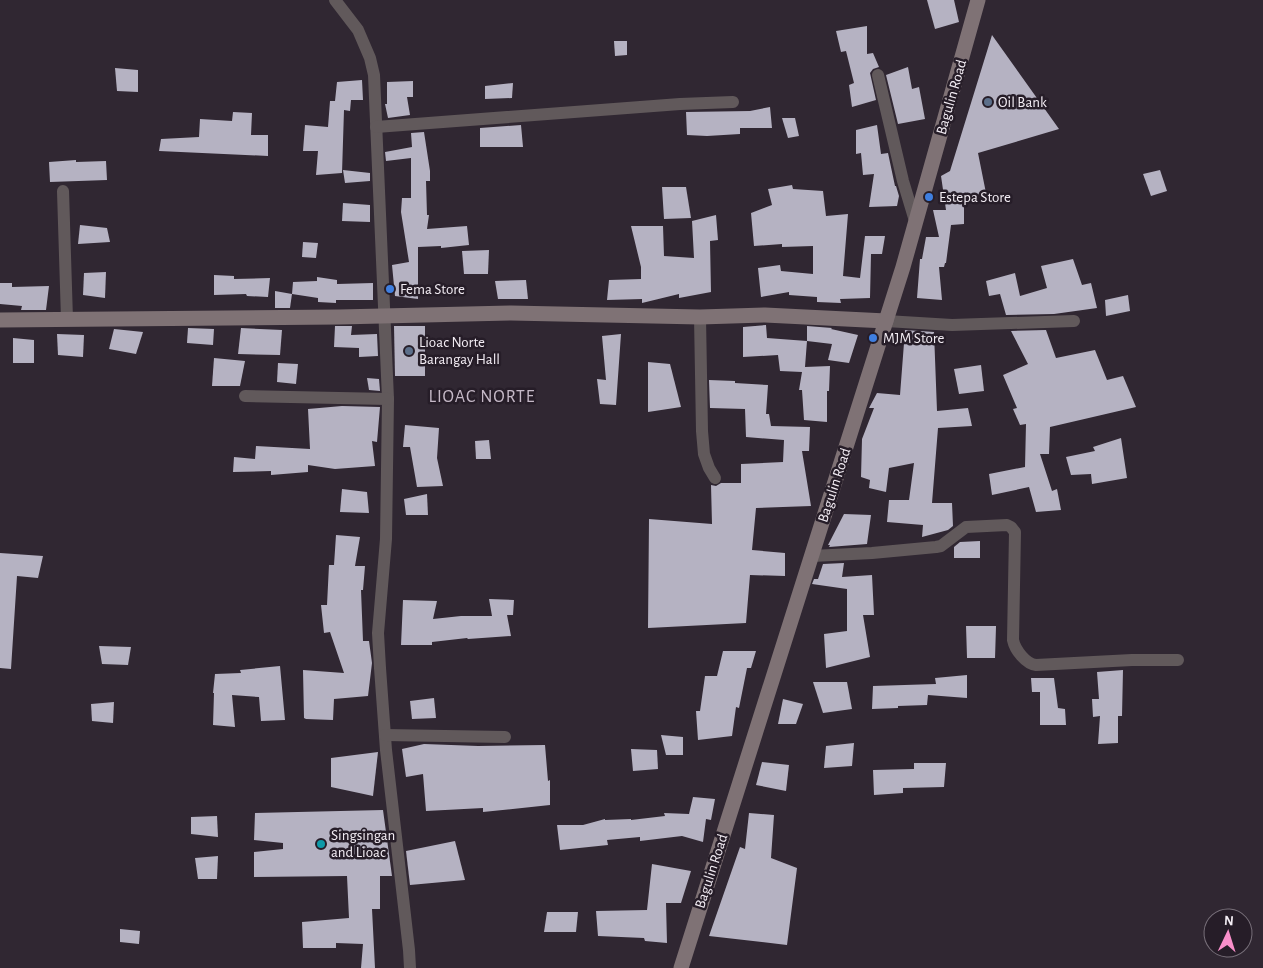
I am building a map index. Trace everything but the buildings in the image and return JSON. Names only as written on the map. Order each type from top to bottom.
[{"type":"main road","name":"Bagulin Road","points":[[681,968],[886,321],[978,0]]},
{"type":"main road","points":[[0,320],[511,313],[700,316],[765,315],[886,321]]},
{"type":"street","points":[[335,0],[358,30],[370,58],[374,75],[388,399],[386,539],[378,632],[385,735],[410,968]]},
{"type":"street","points":[[878,75],[903,181],[915,220]]},
{"type":"street","points":[[376,127],[680,104],[733,102]]},
{"type":"street","points":[[63,191],[67,319]]},
{"type":"street","points":[[700,316],[704,454],[715,478]]},
{"type":"street","points":[[886,321],[952,325],[1074,322]]},
{"type":"street","points":[[246,396],[388,399]]},
{"type":"street","points":[[812,556],[936,547],[941,546],[966,527],[1007,525],[1015,532],[1012,640],[1029,663],[1036,665],[1132,660],[1178,660]]},
{"type":"street","points":[[385,735],[505,737]]},
{"type":"place","name":"Oil Bank","points":[[988,102]]},
{"type":"place","name":"Estepa Store","points":[[929,197]]},
{"type":"place","name":"Fema Store","points":[[390,289]]},
{"type":"place","name":"MJM Store","points":[[873,338]]},
{"type":"place","name":"Lioac Norte Barangay Hall","points":[[409,351]]},
{"type":"place","name":"Singsingan and Lioac","points":[[321,844]]},
{"type":"district","name":"LIOAC NORTE","points":[[482,396]]}]
